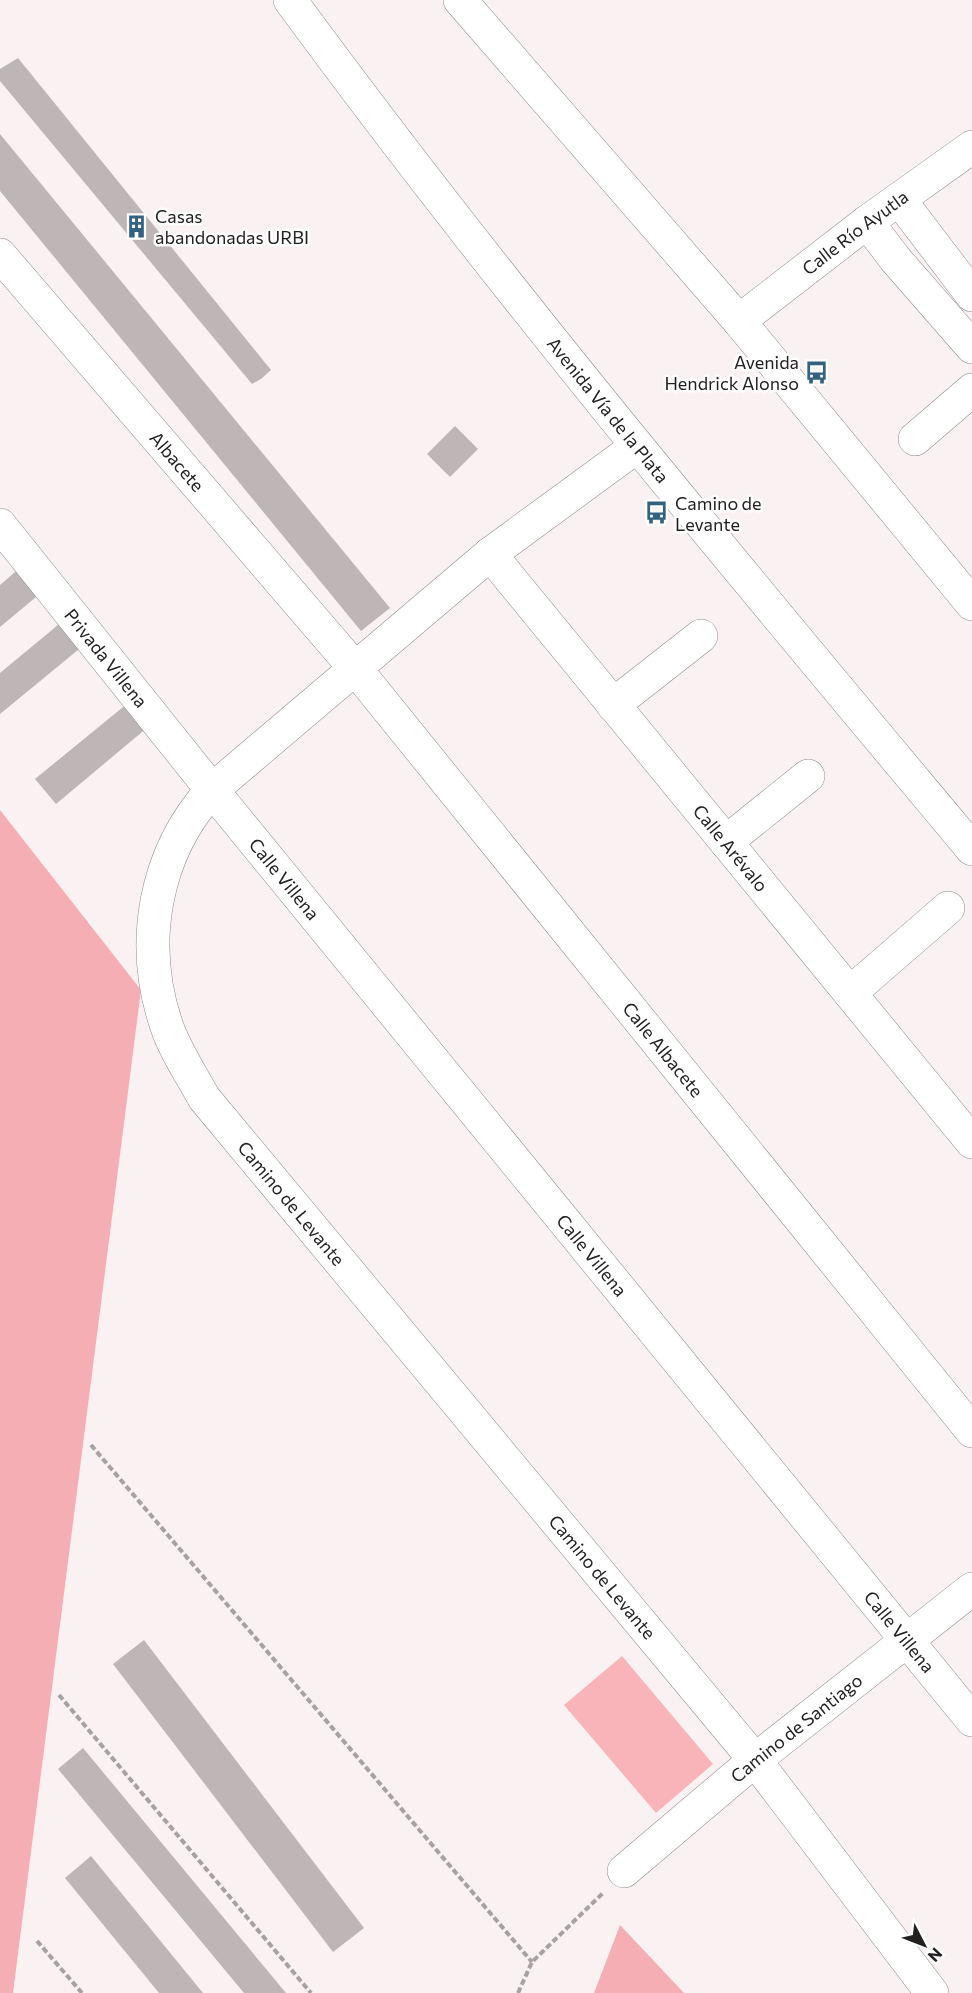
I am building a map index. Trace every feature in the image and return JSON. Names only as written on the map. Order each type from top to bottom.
[{"type":"street","name":"Avenida Vía de la Plata","points":[[290,0],[367,105],[636,447],[972,849]]},
{"type":"street","name":"Avenida Vía de la Plata","points":[[311,0],[367,105]]},
{"type":"street","points":[[463,5],[739,321],[972,604]]},
{"type":"street","name":"Calle Río Ayutla","points":[[739,321],[867,222],[972,147]]},
{"type":"street","points":[[899,199],[972,295]]},
{"type":"street","points":[[867,222],[896,260],[972,347]]},
{"type":"street","name":"Albacete","points":[[0,255],[354,667]]},
{"type":"street","points":[[915,439],[972,390]]},
{"type":"street","name":"Camino de Levante","points":[[636,447],[490,554],[354,667],[212,790],[192,811],[167,859],[154,914],[152,968],[166,1026],[204,1098],[755,1760],[932,1993]]},
{"type":"street","name":"Privada Villena","points":[[0,525],[212,790]]},
{"type":"street","name":"Calle Arévalo","points":[[490,554],[972,1140]]},
{"type":"street","points":[[613,705],[701,636]]},
{"type":"street","name":"Calle Albacete","points":[[354,667],[972,1431]]},
{"type":"street","points":[[726,842],[808,776]]},
{"type":"street","name":"Calle Villena","points":[[212,790],[972,1720]]},
{"type":"street","points":[[850,993],[948,908]]},
{"type":"street","name":"Camino de Santiago","points":[[624,1871],[755,1760],[972,1589]]},
{"type":"path","points":[[91,1445],[532,1962]]},
{"type":"path","points":[[58,1695],[311,1993]]},
{"type":"path","points":[[518,1993],[532,1962],[624,1871]]},
{"type":"path","points":[[37,1941],[82,1993]]},
{"type":"shaded area","points":[[0,810],[141,990],[13,1993],[0,1993]]},
{"type":"shaded area","points":[[622,1656],[713,1764],[656,1813],[564,1705]]},
{"type":"shaded area","points":[[620,1925],[684,1993],[594,1993]]},
{"type":"building","name":"Casas abandonadas URBI","points":[[18,58],[271,370],[261,379],[252,384],[0,81],[0,69]]},
{"type":"building","points":[[0,134],[390,608],[361,631],[0,191]]},
{"type":"building","points":[[455,426],[478,449],[450,477],[427,454]]},
{"type":"building","points":[[21,567],[42,592],[0,627],[0,585]]},
{"type":"building","points":[[64,620],[84,645],[0,714],[0,673]]},
{"type":"building","points":[[128,703],[148,727],[56,804],[35,779]]},
{"type":"building","points":[[144,1640],[364,1928],[333,1952],[113,1664]]},
{"type":"building","points":[[83,1748],[286,1993],[244,1993],[58,1769]]},
{"type":"building","points":[[91,1856],[203,1993],[159,1993],[65,1878]]},
{"type":"place","name":"Casas abandonadas URBI","points":[[137,226]]},
{"type":"place","name":"Avenida Hendrick Alonso","points":[[817,372]]},
{"type":"place","name":"Camino de Levante","points":[[657,513]]}]
